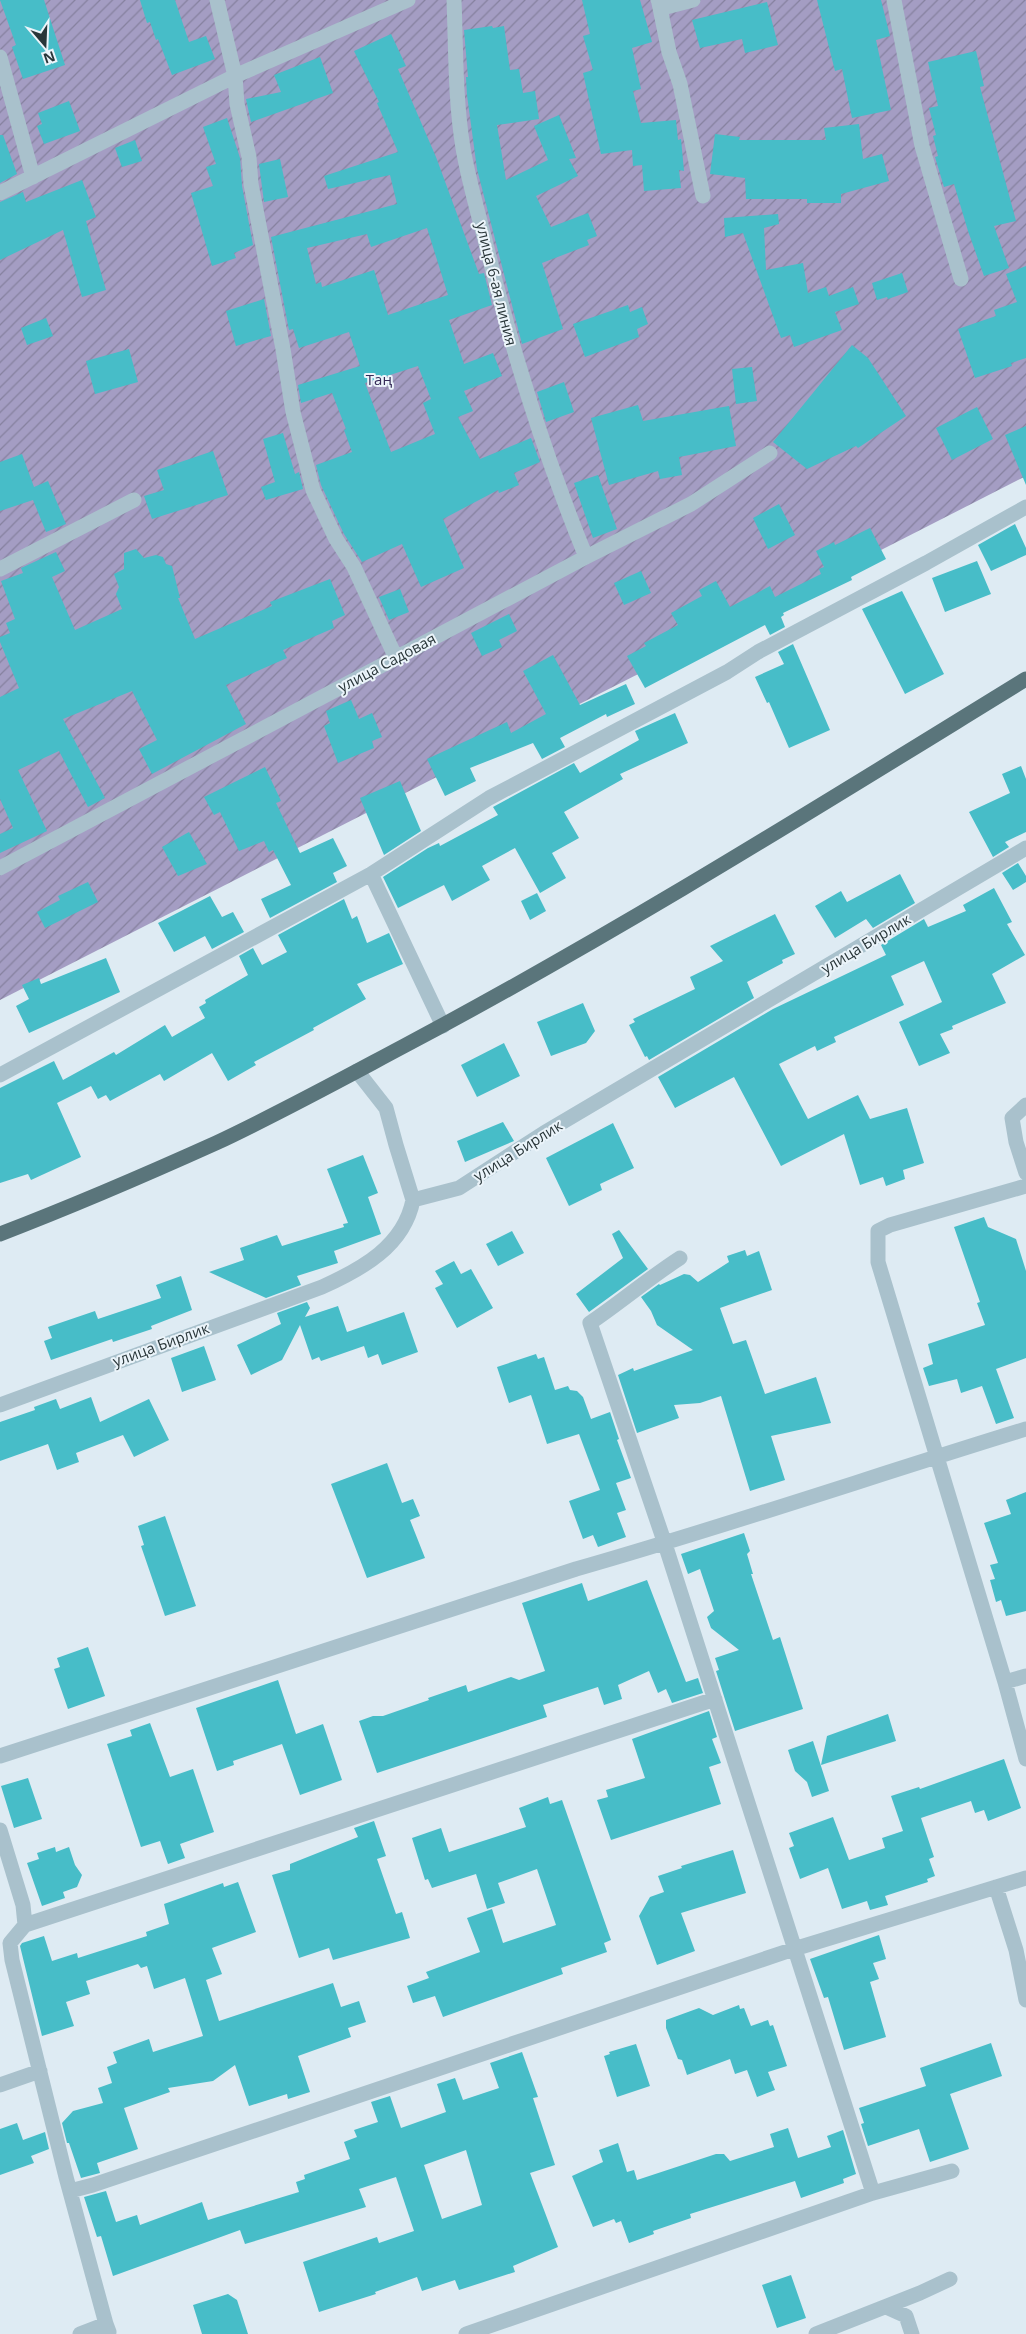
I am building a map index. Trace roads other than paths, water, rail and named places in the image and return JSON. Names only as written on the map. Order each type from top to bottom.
[{"type":"main road","points":[[0,1234],[65,1209],[217,1142],[357,1071],[525,982],[757,844],[1026,679]]},
{"type":"street","points":[[217,0],[235,76],[237,104],[250,157],[251,184],[283,349],[293,412],[303,455],[313,490],[336,539],[354,567],[396,658]]},
{"type":"street","points":[[0,193],[235,76],[408,0]]},
{"type":"street","name":"улица 6-ая линия","points":[[454,0],[458,103],[463,148],[475,199],[503,317],[516,360],[586,557]]},
{"type":"street","points":[[658,1],[666,7],[693,0]]},
{"type":"street","points":[[894,0],[922,146],[961,279]]},
{"type":"street","points":[[658,1],[669,52],[680,84],[703,196]]},
{"type":"street","points":[[0,57],[33,177]]},
{"type":"street","name":"улица Садовая","points":[[0,868],[586,557],[691,504],[770,453]]},
{"type":"street","points":[[0,569],[134,500]]},
{"type":"street","points":[[0,1075],[371,874],[489,798],[727,672],[758,652],[926,563],[1026,506]]},
{"type":"street","name":"улица Бирлик","points":[[0,1405],[322,1287],[358,1270],[400,1235],[410,1215],[414,1200],[459,1188],[544,1133],[1026,848]]},
{"type":"street","points":[[371,874],[443,1026]]},
{"type":"street","points":[[357,1071],[386,1108],[414,1200]]},
{"type":"street","points":[[1026,1105],[1012,1118],[1016,1142],[1026,1173]]},
{"type":"street","points":[[1026,1186],[890,1225],[878,1231],[878,1262],[1006,1682],[1026,1759]]},
{"type":"street","points":[[680,1258],[651,1277],[634,1292],[590,1323],[665,1544],[873,2193]]},
{"type":"street","points":[[0,1756],[576,1569],[665,1544],[936,1456],[1026,1429]]},
{"type":"street","points":[[1006,1682],[1026,1676]]},
{"type":"street","points":[[80,2334],[108,2329],[70,2191],[10,1943],[25,1925],[715,1699]]},
{"type":"street","points":[[0,1830],[23,1905],[25,1925]]},
{"type":"street","points":[[70,2191],[794,1949],[1026,1878]]},
{"type":"street","points":[[996,1887],[1016,1950],[1026,2000]]},
{"type":"street","points":[[0,2085],[40,2072]]},
{"type":"street","points":[[466,2334],[873,2193],[952,2170]]},
{"type":"street","points":[[816,2334],[886,2307],[950,2279]]},
{"type":"street","points":[[886,2307],[906,2316],[912,2334]]},
{"type":"park label","name":"Таң","points":[[379,380]]}]
